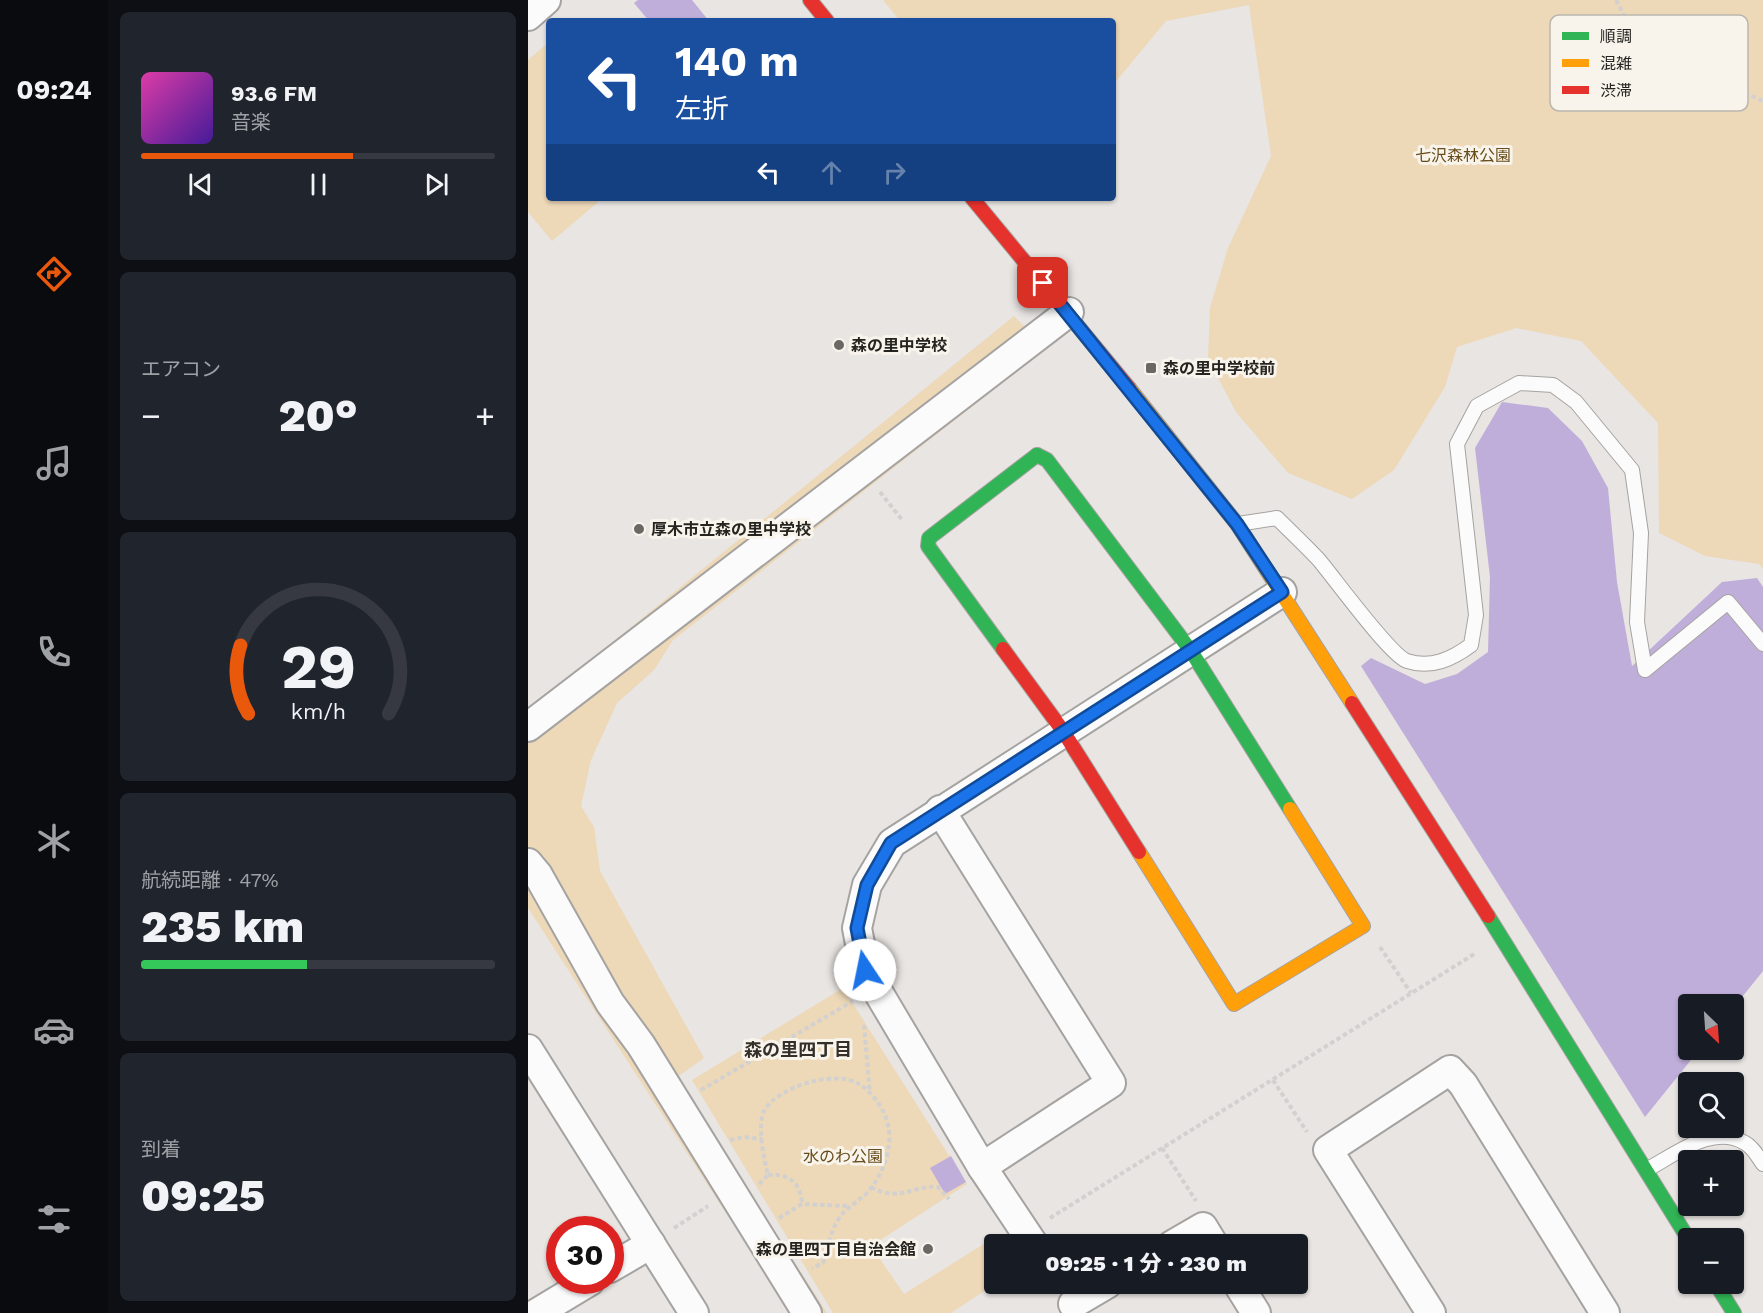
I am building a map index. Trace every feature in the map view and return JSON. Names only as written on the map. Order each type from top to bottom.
[{"type":"street","points":[[528,16],[546,0]]},
{"type":"street","points":[[810,0],[825,18]]},
{"type":"street","points":[[975,201],[1069,312],[1237,524],[1502,937],[1682,1228]]},
{"type":"street","points":[[528,727],[1069,312]]},
{"type":"street","points":[[1037,455],[1047,460],[1191,651],[1363,926],[1234,1004],[1064,731],[928,546],[929,538],[1037,455]]},
{"type":"street","points":[[1027,1234],[982,1167],[865,970],[857,928],[867,885],[891,843],[1282,592]]},
{"type":"street","points":[[940,810],[1111,1083],[982,1167]]},
{"type":"street","points":[[528,863],[538,875],[610,1003],[641,1045],[731,1191],[753,1213],[783,1274],[807,1313]]},
{"type":"street","points":[[528,1049],[694,1313]]},
{"type":"street","points":[[1431,1313],[1328,1150],[1450,1070],[1463,1084],[1605,1313]]},
{"type":"street","points":[[624,1260],[651,1244]]},
{"type":"street","points":[[537,1313],[568,1294]]},
{"type":"street","points":[[1244,1294],[1256,1313]]},
{"type":"street","points":[[1722,1294],[1734,1313]]},
{"type":"lane","points":[[1237,524],[1277,518],[1318,560],[1373,628],[1404,660],[1425,665],[1454,658],[1471,645],[1476,615],[1457,444],[1478,406],[1519,383],[1553,385],[1576,402],[1632,470],[1641,533],[1637,622],[1645,670],[1728,602],[1763,644]]},
{"type":"lane","points":[[1646,1170],[1716,1135],[1730,1136],[1747,1143],[1763,1164]]},
{"type":"path","points":[[1616,0],[1624,15]]},
{"type":"path","points":[[1748,95],[1763,101]]},
{"type":"path","points":[[863,470],[918,541],[929,543]]},
{"type":"path","points":[[1363,926],[1368,929],[1411,993]]},
{"type":"path","points":[[1037,1234],[1162,1149],[1502,937]]},
{"type":"path","points":[[870,1094],[863,1034],[865,1016],[878,992]]},
{"type":"path","points":[[677,1104],[878,992]]},
{"type":"path","points":[[768,1175],[762,1139],[763,1113],[774,1098],[810,1081],[838,1079],[858,1083],[884,1112],[889,1133],[888,1154],[881,1173],[871,1187],[849,1206],[837,1221],[824,1263],[805,1271],[783,1274]]},
{"type":"path","points":[[1273,1080],[1318,1148],[1328,1150]]},
{"type":"path","points":[[1162,1149],[1201,1208],[1208,1234]]},
{"type":"path","points":[[802,1204],[797,1185],[788,1176],[768,1175],[757,1185],[753,1213],[781,1218],[802,1204],[849,1206]]},
{"type":"path","points":[[871,1187],[882,1193],[901,1194],[929,1186],[938,1187],[949,1199]]},
{"type":"path","points":[[651,1244],[731,1191]]},
{"type":"green space","name":"七沢森林公園","points":[[883,0],[1763,0],[1763,569],[1759,564],[1705,556],[1659,533],[1658,423],[1581,341],[1516,328],[1457,347],[1445,387],[1394,470],[1352,499],[1288,473],[1236,412],[1208,359],[1210,308],[1228,248],[1271,156],[1249,5],[1166,21],[1116,81],[1116,18],[898,18]]},
{"type":"green space","points":[[546,45],[546,201],[599,201],[552,241],[528,212],[528,60]]},
{"type":"green space","points":[[1014,316],[1046,349],[673,640],[654,670],[617,703],[591,760],[581,806],[594,827],[600,871],[704,1058],[673,1080],[702,1117],[827,1313],[791,1313],[528,908],[528,711]]},
{"type":"green space","name":"水のわ公園","points":[[843,988],[967,1184],[871,1246],[904,1294],[984,1244],[984,1291],[951,1313],[833,1313],[692,1080]]},
{"type":"shaded area","points":[[638,0],[692,0],[707,18],[646,18],[634,3]]},
{"type":"shaded area","points":[[1502,402],[1548,408],[1582,441],[1608,488],[1617,582],[1632,666],[1722,582],[1757,578],[1763,587],[1763,971],[1744,995],[1678,994],[1678,1060],[1691,1060],[1681,1072],[1678,1072],[1678,1076],[1645,1117],[1361,666],[1371,658],[1425,684],[1457,674],[1488,652],[1490,577],[1475,448]]},
{"type":"shaded area","points":[[951,1156],[966,1182],[945,1194],[930,1168]]},
{"type":"traffic: fast","points":[[1037,455],[1047,460],[1191,651],[1290,809]]},
{"type":"traffic: fast","points":[[1003,649],[928,546],[929,538],[1037,455]]},
{"type":"traffic: fast","points":[[1488,916],[1682,1228]]},
{"type":"traffic: fast","points":[[1722,1294],[1734,1313]]},
{"type":"traffic: slow","points":[[1129,388],[1237,524],[1352,703]]},
{"type":"traffic: slow","points":[[1139,852],[1234,1004],[1363,926],[1290,809]]},
{"type":"traffic: jam","points":[[810,0],[825,18]]},
{"type":"traffic: jam","points":[[974,201],[1129,388]]},
{"type":"traffic: jam","points":[[1003,649],[1063,731],[1139,852]]},
{"type":"traffic: jam","points":[[1352,703],[1488,916]]},
{"type":"place","name":"森の里中学校","points":[[839,345]]},
{"type":"place","name":"森の里中学校前","points":[[1151,368]]},
{"type":"place","name":"厚木市立森の里中学校","points":[[639,529]]},
{"type":"place","name":"森の里四丁目自治会館","points":[[928,1249]]},
{"type":"district","name":"森の里四丁目","points":[[798,1050]]},
{"type":"route","points":[[865,970],[857,928],[867,885],[891,843],[1282,592],[1237,524],[1069,312],[1043,283]]}]
